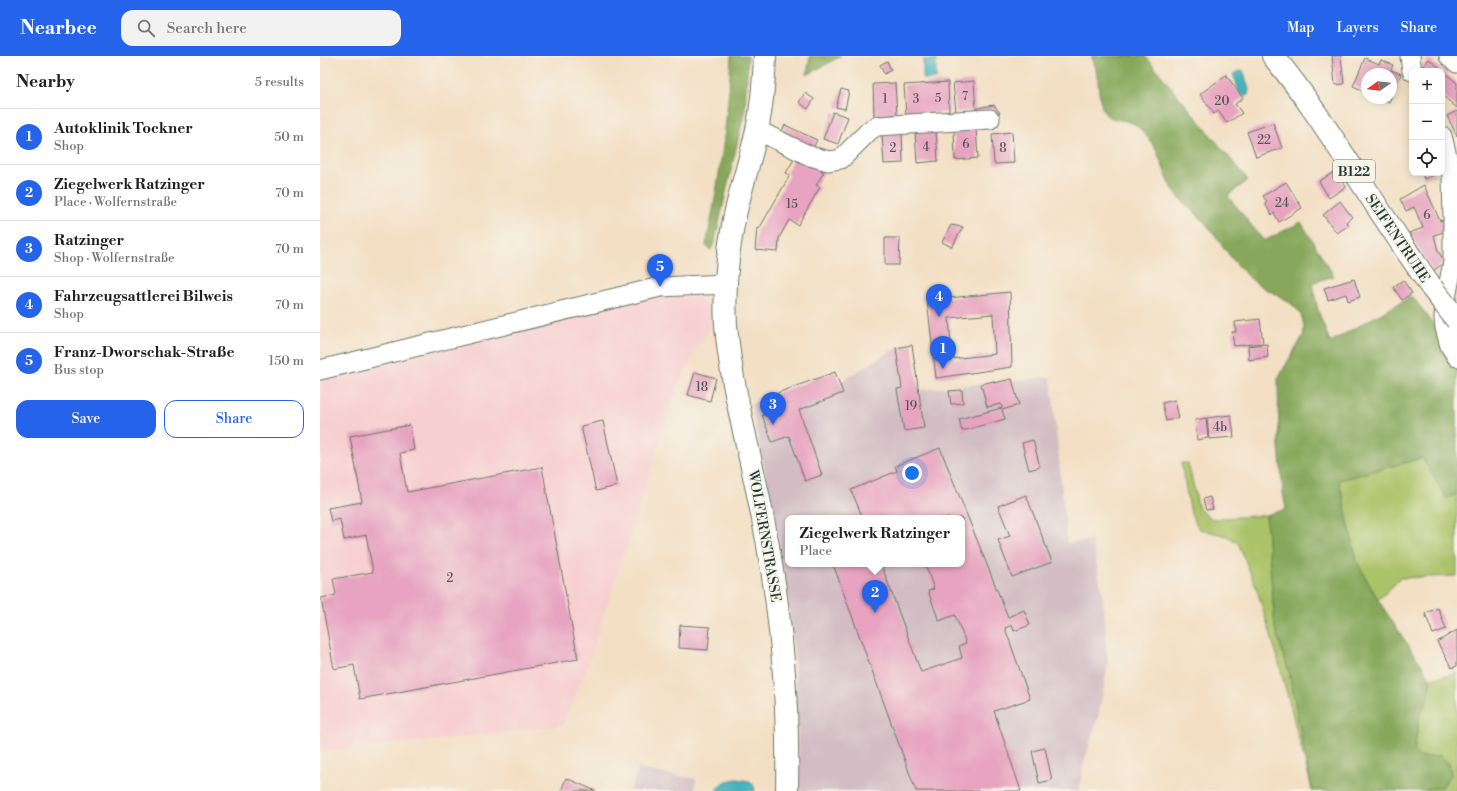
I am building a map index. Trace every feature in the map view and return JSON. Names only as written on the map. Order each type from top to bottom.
[{"type":"main road","name":"WOLFERNSTRASSE","points":[[764,56],[762,103],[757,130],[734,223],[728,258],[726,284],[726,325],[730,359],[761,508],[777,604],[784,691],[787,750],[787,791]]},
{"type":"main road","name":"SEIFENTRUHE","points":[[1273,56],[1289,75],[1327,129],[1390,227],[1439,289],[1457,320]]},
{"type":"street","points":[[1410,56],[1412,68]]},
{"type":"street","points":[[1449,56],[1457,63]]},
{"type":"street","points":[[757,130],[810,156],[828,161],[841,159],[870,130],[877,126],[990,119]]},
{"type":"street","points":[[1443,140],[1452,176],[1453,262],[1439,289],[1445,328],[1450,346],[1457,357]]},
{"type":"street","points":[[320,370],[660,286],[726,284]]},
{"type":"shaded area","points":[[682,292],[699,298],[709,307],[714,318],[711,329],[698,344],[673,399],[585,674],[563,725],[473,736],[320,751],[320,379],[660,295]]},
{"type":"shaded area","points":[[912,345],[919,390],[1051,377],[1067,543],[1092,540],[1103,597],[1108,664],[1099,713],[1084,762],[1079,791],[798,791],[799,764],[794,652],[788,598],[779,540],[751,404],[835,372],[840,382],[896,348]]},
{"type":"shaded area","points":[[638,769],[696,779],[695,791],[630,791]]},
{"type":"green space","points":[[731,56],[748,56],[745,109],[715,240],[711,250],[706,246],[722,151],[728,104]]},
{"type":"green space","points":[[810,56],[841,56],[807,75]]},
{"type":"green space","points":[[1091,56],[1145,56],[1248,180],[1228,196],[1264,241],[1301,222],[1334,276],[1312,283],[1318,310],[1330,342],[1412,296],[1432,322],[1457,368],[1457,494],[1446,498],[1423,458],[1339,480],[1357,562],[1378,600],[1431,679],[1427,700],[1419,719],[1414,751],[1420,757],[1441,756],[1449,764],[1451,775],[1442,787],[1427,789],[1428,791],[1312,791],[1289,672],[1275,628],[1266,515],[1286,509],[1279,447],[1278,378],[1303,336],[1304,324],[1295,307],[1258,284],[1245,273],[1232,259],[1202,219],[1178,196],[1171,186],[1153,144],[1141,130],[1132,123],[1106,115],[1100,99],[1096,70]]},
{"type":"green space","points":[[1423,458],[1446,498],[1457,494],[1457,576],[1401,578],[1378,600],[1357,562],[1339,480]]},
{"type":"green space","points":[[1181,463],[1188,463],[1199,509],[1212,519],[1266,515],[1275,628],[1289,672],[1311,785],[1276,652],[1256,587],[1238,543],[1227,536],[1199,529],[1191,514]]},
{"type":"green space","points":[[1457,673],[1457,791],[1428,791],[1427,789],[1442,787],[1451,775],[1449,764],[1441,756],[1420,757],[1414,751],[1419,719],[1427,700],[1431,679]]},
{"type":"water","points":[[936,59],[936,79],[923,79],[923,60]]},
{"type":"water","points":[[1243,70],[1249,89],[1248,95],[1244,96],[1240,93],[1233,74]]},
{"type":"water","points":[[737,779],[750,781],[754,786],[755,791],[716,791],[720,785],[725,782]]},
{"type":"building","points":[[1332,56],[1341,56],[1344,84],[1335,85]]},
{"type":"building","points":[[1365,58],[1379,64],[1381,60],[1393,65],[1392,68],[1361,68],[1361,89],[1353,86]]},
{"type":"building","points":[[1429,59],[1440,68],[1422,68]]},
{"type":"building","points":[[887,61],[891,70],[884,74],[880,65]]},
{"type":"building","points":[[1397,72],[1401,74],[1397,83]]},
{"type":"building","points":[[1445,73],[1457,83],[1457,108],[1445,98]]},
{"type":"building","points":[[1226,75],[1243,98],[1235,104],[1242,113],[1227,123],[1218,111],[1214,114],[1200,94]]},
{"type":"building","points":[[974,81],[976,110],[956,112],[953,83]]},
{"type":"building","points":[[948,82],[949,112],[906,115],[904,85]]},
{"type":"building","points":[[895,83],[897,115],[874,116],[873,84]]},
{"type":"building","points":[[841,89],[849,91],[845,109],[836,107]]},
{"type":"building","points":[[805,93],[814,99],[808,109],[799,102]]},
{"type":"building","points":[[994,105],[1000,113],[978,116],[977,108]]},
{"type":"building","points":[[1457,111],[1457,136],[1447,116]]},
{"type":"building","points":[[833,112],[848,117],[838,144],[823,139]]},
{"type":"building","points":[[1273,123],[1282,148],[1256,157],[1247,132]]},
{"type":"building","points":[[785,125],[817,140],[811,153],[779,137]]},
{"type":"building","points":[[976,128],[978,158],[955,160],[954,129]]},
{"type":"building","points":[[936,130],[938,161],[917,163],[915,132]]},
{"type":"building","points":[[1012,132],[1014,163],[994,164],[992,134]]},
{"type":"building","points":[[902,133],[903,163],[884,164],[882,134]]},
{"type":"building","points":[[796,156],[824,172],[816,185],[820,187],[798,225],[789,220],[779,238],[778,252],[755,250],[757,228],[759,229],[790,175],[786,173]]},
{"type":"building","points":[[1336,171],[1346,187],[1329,198],[1319,181]]},
{"type":"building","points":[[1423,176],[1432,176],[1424,179]]},
{"type":"building","points":[[1286,182],[1302,208],[1279,222],[1274,213],[1272,215],[1265,204],[1267,202],[1263,196]]},
{"type":"building","points":[[1424,185],[1440,221],[1446,219],[1450,230],[1434,235],[1438,251],[1445,262],[1433,271],[1409,233],[1423,228],[1414,207],[1406,211],[1400,199]]},
{"type":"building","points":[[1340,201],[1352,217],[1346,222],[1349,225],[1337,233],[1323,215]]},
{"type":"building","points":[[951,225],[963,227],[952,247],[942,242]]},
{"type":"building","points":[[885,238],[900,238],[899,265],[885,265]]},
{"type":"building","points":[[1354,279],[1360,297],[1348,301],[1346,294],[1328,300],[1324,288]]},
{"type":"building","points":[[1403,280],[1412,293],[1402,300],[1393,287]]},
{"type":"building","points":[[1010,292],[1012,367],[936,378],[927,300]],"holes":[[[993,314],[995,354],[952,359],[949,318]]]},
{"type":"building","points":[[1260,319],[1263,343],[1234,346],[1232,332],[1236,332],[1235,322]]},
{"type":"building","points":[[1267,344],[1268,357],[1249,360],[1248,346]]},
{"type":"building","points":[[912,345],[924,428],[904,431],[897,389],[902,388],[896,348]]},
{"type":"building","points":[[695,372],[716,378],[710,401],[688,395]]},
{"type":"building","points":[[835,372],[843,393],[799,410],[822,475],[805,481],[789,436],[772,442],[762,415],[782,408],[777,393]]},
{"type":"building","points":[[1012,379],[1019,405],[1002,410],[1005,419],[962,431],[959,419],[1002,408],[1001,404],[987,407],[981,384]]},
{"type":"building","points":[[962,390],[963,403],[951,404],[949,391]]},
{"type":"building","points":[[1175,400],[1179,418],[1166,421],[1162,403]]},
{"type":"building","points":[[1231,415],[1234,437],[1209,439],[1207,418]]},
{"type":"building","points":[[1206,418],[1208,438],[1197,440],[1195,420]]},
{"type":"building","points":[[603,421],[617,486],[596,491],[581,426]]},
{"type":"building","points":[[410,425],[414,450],[400,453],[407,492],[542,467],[578,659],[360,699],[354,665],[334,669],[321,598],[336,595],[333,579],[373,572],[366,535],[344,540],[340,519],[331,521],[328,508],[362,502],[350,436]]},
{"type":"building","points":[[1033,440],[1040,467],[1029,470],[1022,443]]},
{"type":"building","points":[[940,448],[1008,617],[1024,610],[1030,625],[1014,631],[1012,625],[1005,628],[1030,699],[994,711],[1021,791],[916,791],[834,567],[882,567],[921,672],[962,658],[959,646],[966,643],[955,615],[939,621],[928,591],[934,589],[926,567],[965,567],[965,515],[862,515],[851,490],[897,471],[895,466]]},
{"type":"building","points":[[1026,495],[1052,562],[1012,577],[998,540],[1010,536],[998,506]]},
{"type":"building","points":[[1210,497],[1213,509],[1206,510],[1203,499]]},
{"type":"building","points":[[1438,608],[1446,629],[1433,634],[1425,613]]},
{"type":"building","points":[[680,625],[710,627],[708,650],[679,648]]},
{"type":"building","points":[[1457,630],[1457,666],[1452,668],[1437,642]]},
{"type":"building","points":[[1045,748],[1052,780],[1039,783],[1032,751]]},
{"type":"building","points":[[566,778],[596,791],[561,791]]},
{"type":"place","name":"Franz-Dworschak-Straße","points":[[660,287]]},
{"type":"place","name":"Fahrzeugsattlerei Bilweis","points":[[939,317]]},
{"type":"place","name":"Autoklinik Tockner","points":[[943,369]]},
{"type":"place","name":"Ratzinger","points":[[773,425]]},
{"type":"place","name":"Ziegelwerk Ratzinger","points":[[875,613]]}]
